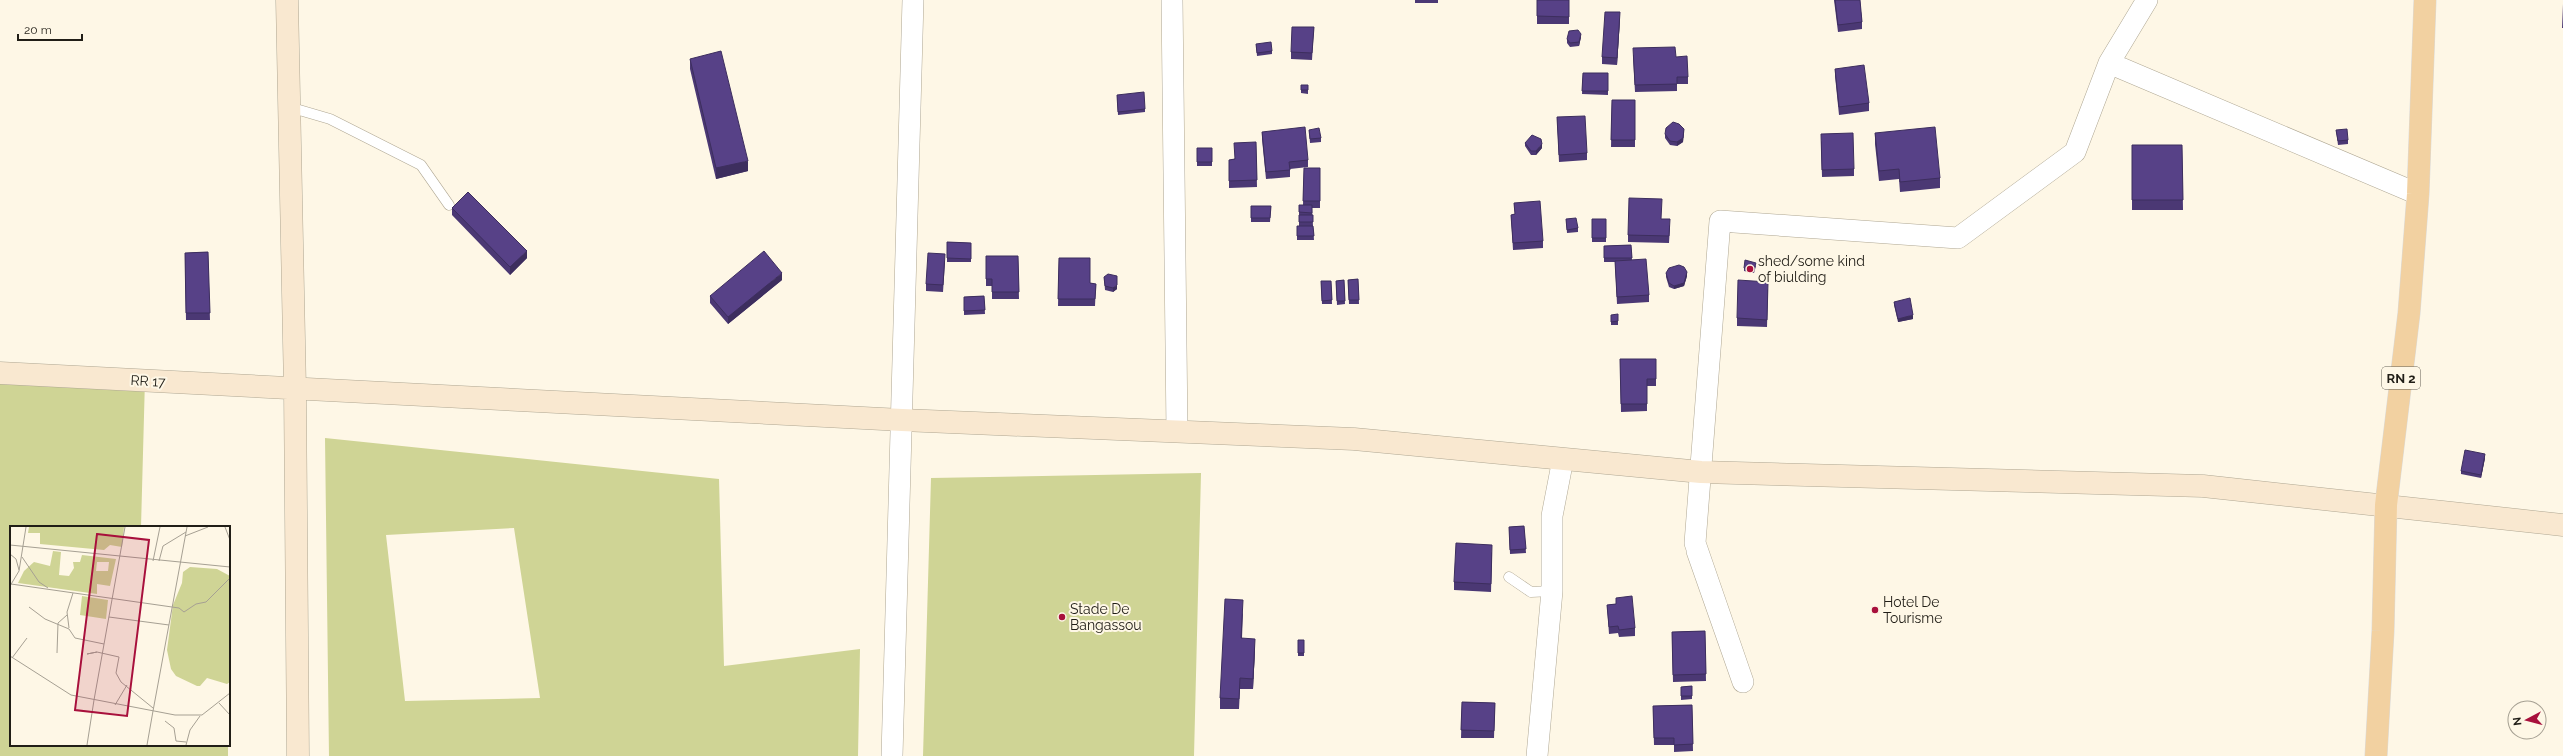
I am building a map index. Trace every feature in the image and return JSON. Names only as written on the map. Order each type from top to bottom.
[{"type":"main road","points":[[287,0],[295,389],[298,756]]},
{"type":"main road","name":"RN 2","points":[[2376,756],[2383,631],[2386,505],[2409,313],[2418,194],[2425,0]]},
{"type":"main road","name":"RR 17","points":[[0,373],[902,420],[1354,439],[1701,472],[2202,486],[2386,505]]},
{"type":"main road","points":[[2386,505],[2563,525]]},
{"type":"street","points":[[892,756],[913,0]]},
{"type":"street","points":[[1172,0],[1177,431]]},
{"type":"street","points":[[1697,551],[1738,667],[1695,543],[1720,220],[1958,238],[2075,152],[2109,63],[2147,0]]},
{"type":"street","points":[[2109,63],[2418,194]]},
{"type":"street","points":[[1537,756],[1552,591],[1552,516],[1563,459]]},
{"type":"lane","points":[[289,107],[330,119],[421,165],[449,205]]},
{"type":"lane","points":[[1509,577],[1531,592],[1552,591]]},
{"type":"green space","points":[[0,377],[145,379],[141,526],[10,526],[10,746],[228,746],[228,756],[0,756]]},
{"type":"green space","points":[[325,438],[719,479],[724,666],[860,649],[858,756],[329,756]],"holes":[[[514,528],[540,698],[405,701],[386,535]]]},
{"type":"green space","name":"Stade De Bangassou","points":[[1201,473],[1194,756],[923,756],[931,478]]},
{"type":"building","points":[[1537,0],[1569,0],[1569,17],[1537,16]]},
{"type":"building","points":[[1835,0],[1860,0],[1862,22],[1838,25]]},
{"type":"building","points":[[1605,12],[1620,12],[1617,58],[1602,57]]},
{"type":"building","points":[[1292,27],[1314,27],[1312,53],[1291,52]]},
{"type":"building","points":[[1578,30],[1581,34],[1579,42],[1570,43],[1567,39],[1569,31]]},
{"type":"building","points":[[1271,42],[1272,51],[1257,53],[1256,44]]},
{"type":"building","points":[[1675,47],[1676,57],[1687,56],[1688,77],[1677,77],[1677,84],[1635,85],[1633,48]]},
{"type":"building","points":[[721,51],[748,161],[716,168],[690,59]]},
{"type":"building","points":[[1864,65],[1869,103],[1839,107],[1835,69]]},
{"type":"building","points":[[1583,73],[1608,73],[1608,91],[1582,91]]},
{"type":"building","points":[[1301,85],[1308,85],[1308,90],[1301,90]]},
{"type":"building","points":[[1144,92],[1145,109],[1118,112],[1117,95]]},
{"type":"building","points":[[1612,100],[1635,100],[1635,140],[1611,140]]},
{"type":"building","points":[[1585,116],[1587,153],[1559,155],[1557,117]]},
{"type":"building","points":[[1673,122],[1679,124],[1684,129],[1683,138],[1677,142],[1670,141],[1665,134],[1666,128]]},
{"type":"building","points":[[1305,127],[1308,160],[1289,162],[1290,170],[1266,172],[1262,132]]},
{"type":"building","points":[[1935,127],[1940,178],[1900,182],[1899,169],[1879,171],[1875,133]]},
{"type":"building","points":[[1319,128],[1321,138],[1310,139],[1309,130]]},
{"type":"building","points":[[2347,129],[2348,140],[2338,141],[2336,130]]},
{"type":"building","points":[[1853,133],[1854,169],[1822,170],[1821,134]]},
{"type":"building","points":[[1532,135],[1541,139],[1542,144],[1536,151],[1531,151],[1525,143]]},
{"type":"building","points":[[1256,142],[1257,180],[1229,181],[1229,160],[1235,159],[1234,143]]},
{"type":"building","points":[[2132,145],[2182,145],[2183,200],[2132,200]]},
{"type":"building","points":[[1197,148],[1212,148],[1212,162],[1197,162]]},
{"type":"building","points":[[1304,168],[1320,168],[1320,201],[1303,201]]},
{"type":"building","points":[[468,192],[527,251],[510,267],[452,208]]},
{"type":"building","points":[[1629,198],[1662,199],[1661,219],[1670,219],[1669,236],[1628,235]]},
{"type":"building","points":[[1540,201],[1543,241],[1513,243],[1511,215],[1515,214],[1514,203]]},
{"type":"building","points":[[1299,205],[1312,205],[1312,213],[1299,212]]},
{"type":"building","points":[[1251,206],[1271,206],[1270,218],[1251,218]]},
{"type":"building","points":[[1299,215],[1313,215],[1313,222],[1299,222]]},
{"type":"building","points":[[1576,218],[1578,228],[1567,230],[1566,219]]},
{"type":"building","points":[[1592,219],[1606,219],[1606,238],[1592,238]]},
{"type":"building","points":[[1297,226],[1313,226],[1314,236],[1297,236]]},
{"type":"building","points":[[947,242],[971,243],[971,259],[947,258]]},
{"type":"building","points":[[1631,245],[1632,258],[1604,258],[1604,246]]},
{"type":"building","points":[[764,251],[782,273],[728,317],[710,296]]},
{"type":"building","points":[[208,252],[210,313],[186,313],[185,253]]},
{"type":"building","points":[[928,253],[945,254],[943,285],[926,284]]},
{"type":"building","points":[[986,256],[1018,256],[1019,292],[992,292],[992,279],[986,279]]},
{"type":"building","points":[[1059,258],[1090,258],[1090,283],[1096,284],[1095,299],[1058,299]]},
{"type":"building","points":[[1646,259],[1649,295],[1617,297],[1615,261]]},
{"type":"building","points":[[1745,260],[1756,263],[1754,270],[1744,268]]},
{"type":"building","points":[[1679,265],[1684,267],[1687,272],[1684,283],[1674,286],[1669,283],[1666,273],[1669,268]]},
{"type":"building","points":[[1108,274],[1117,276],[1117,285],[1113,288],[1105,286],[1104,277]]},
{"type":"building","points":[[1358,279],[1359,300],[1349,300],[1348,280]]},
{"type":"building","points":[[1344,280],[1345,301],[1337,301],[1336,281]]},
{"type":"building","points":[[1738,280],[1768,282],[1767,320],[1737,318]]},
{"type":"building","points":[[1321,281],[1331,281],[1332,300],[1322,301]]},
{"type":"building","points":[[984,296],[985,310],[964,311],[964,297]]},
{"type":"building","points":[[1910,298],[1913,315],[1898,319],[1894,302]]},
{"type":"building","points":[[1618,314],[1618,321],[1611,322],[1611,315]]},
{"type":"building","points":[[1620,359],[1656,359],[1656,379],[1647,379],[1647,404],[1621,404]]},
{"type":"building","points":[[2465,450],[2485,454],[2481,475],[2461,471]]},
{"type":"building","points":[[1524,526],[1526,549],[1510,550],[1509,527]]},
{"type":"building","points":[[1456,543],[1492,545],[1491,584],[1454,582]]},
{"type":"building","points":[[1632,596],[1635,628],[1619,630],[1618,626],[1609,627],[1607,605],[1616,604],[1616,598]]},
{"type":"building","points":[[1225,599],[1243,600],[1241,638],[1255,639],[1253,679],[1240,678],[1239,699],[1220,698]]},
{"type":"building","points":[[1705,631],[1706,674],[1673,675],[1672,632]]},
{"type":"building","points":[[1298,640],[1304,640],[1304,653],[1298,653]]},
{"type":"building","points":[[1692,686],[1692,696],[1681,696],[1681,687]]},
{"type":"building","points":[[1462,702],[1495,703],[1494,731],[1461,730]]},
{"type":"building","points":[[1692,705],[1693,744],[1674,745],[1674,738],[1654,738],[1653,706]]},
{"type":"place","name":"shed/some kind of biulding","points":[[1750,269]]},
{"type":"place","name":"Hotel De Tourisme","points":[[1875,610]]},
{"type":"place","name":"Stade De Bangassou","points":[[1062,617]]}]
